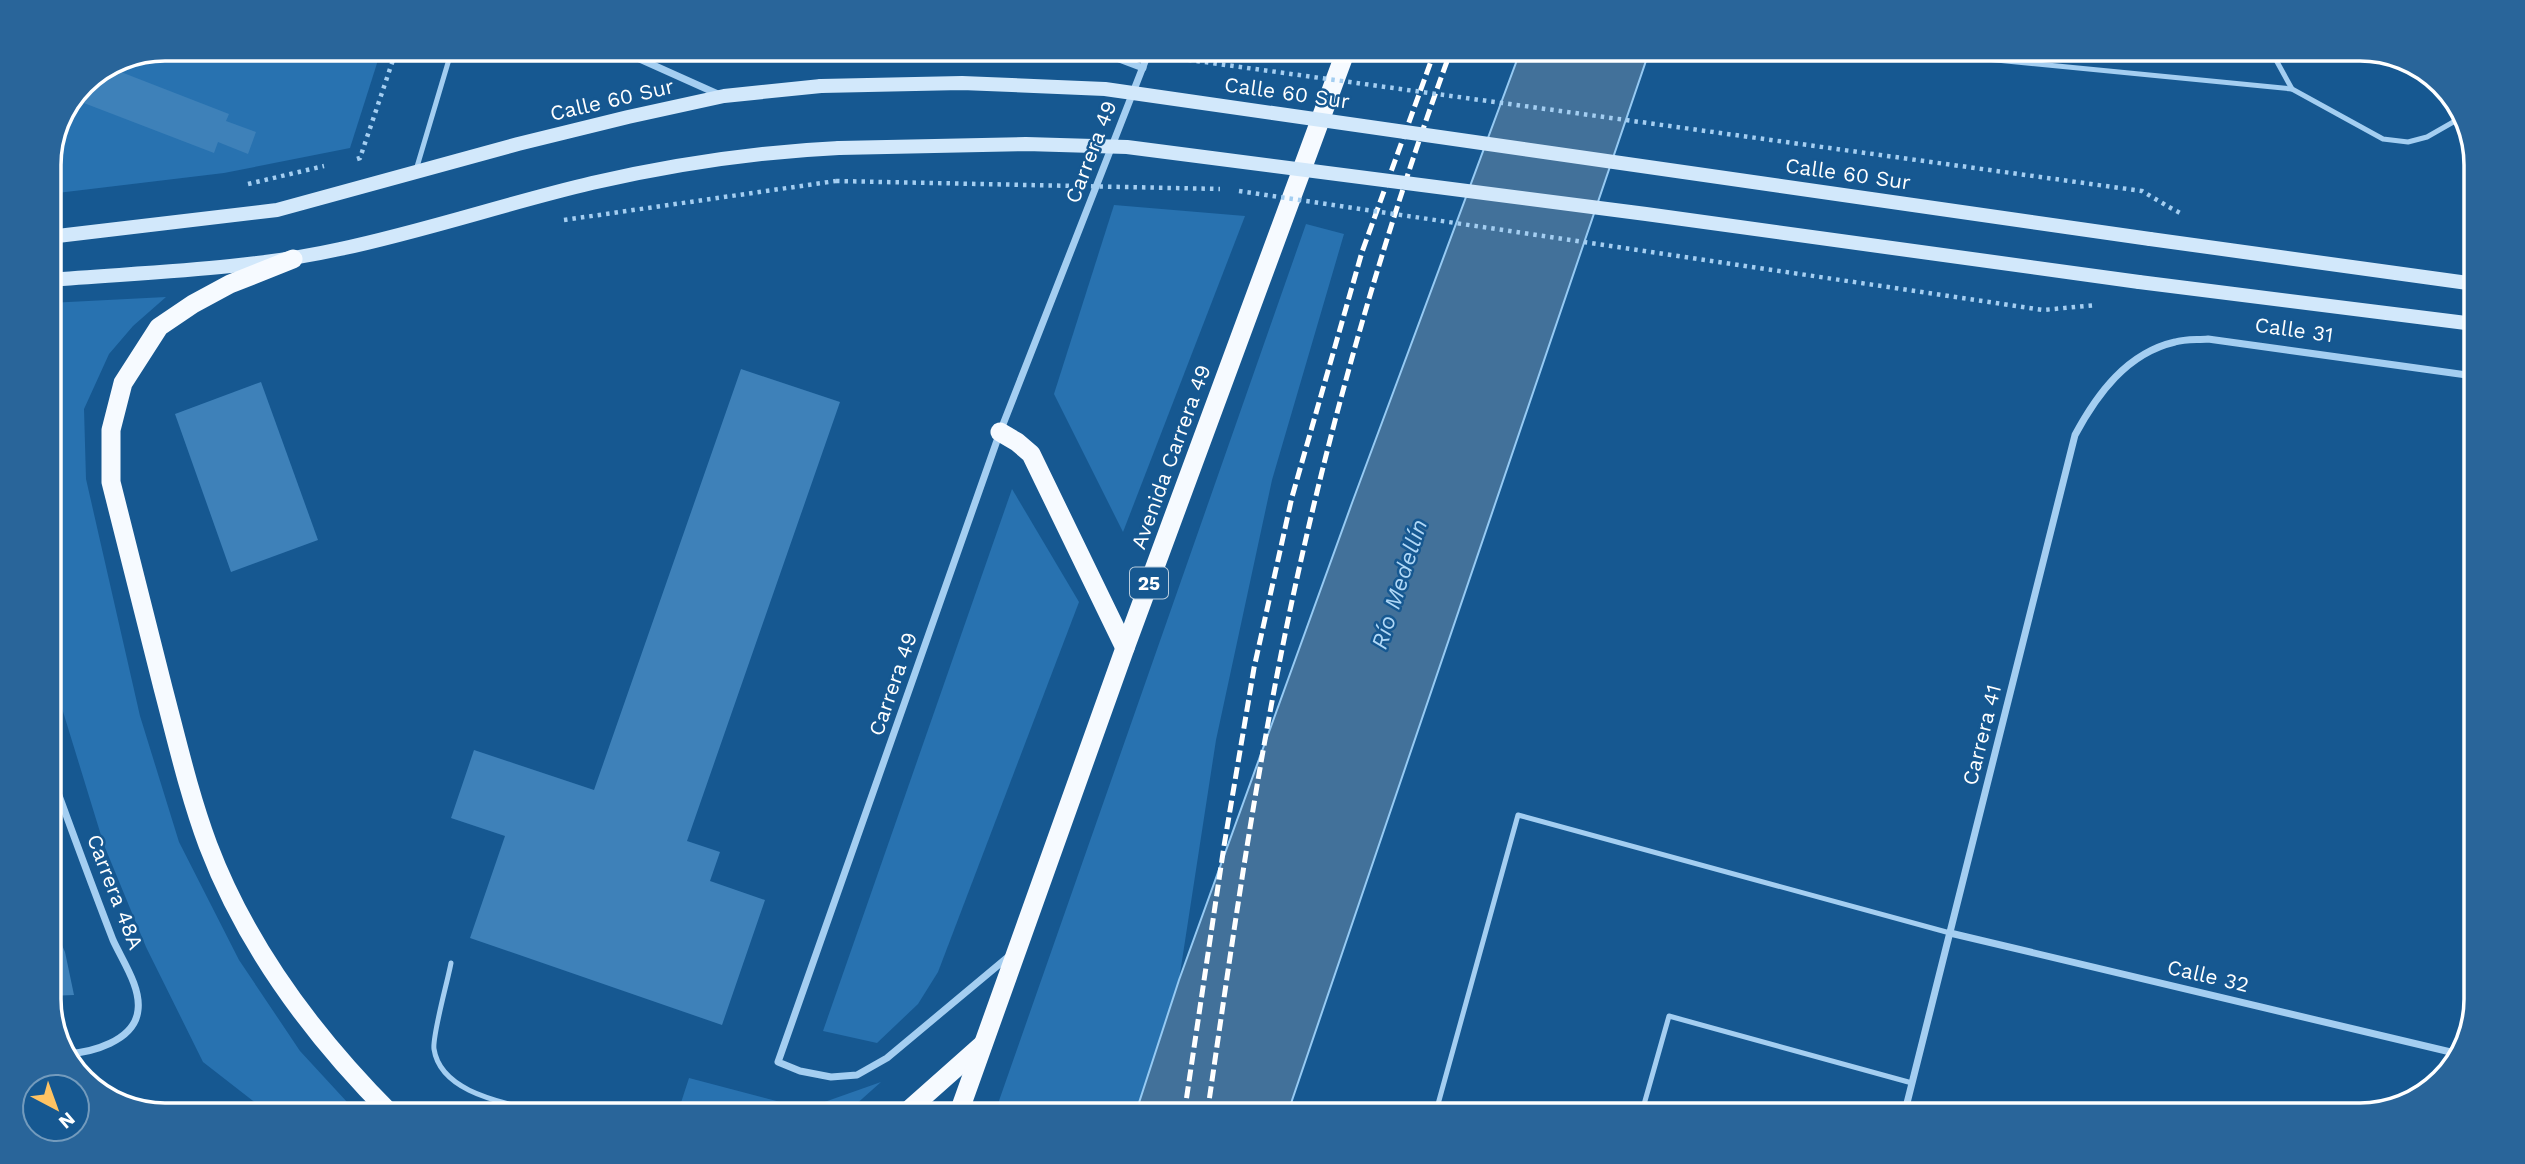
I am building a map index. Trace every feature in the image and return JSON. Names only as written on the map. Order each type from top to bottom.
[{"type":"highway","name":"Avenida Carrera 49","points":[[962,1103],[1125,648],[1342,61]]},
{"type":"highway","points":[[293,258],[192,304],[159,327],[123,383],[111,430],[111,482],[189,792],[209,848],[238,910],[271,969],[323,1039],[381,1103]]},
{"type":"highway","points":[[1000,432],[1031,454],[1125,648]]},
{"type":"highway","points":[[916,1103],[983,1043]]},
{"type":"main road","name":"Calle 60 Sur","points":[[61,236],[277,210],[517,144],[724,96],[821,86],[962,83],[1105,89],[2464,283]]},
{"type":"main road","name":"Calle 31","points":[[293,258],[342,249],[591,183],[719,157],[839,148],[1026,144],[1126,147],[2464,323]]},
{"type":"main road","points":[[61,279],[293,258]]},
{"type":"street","points":[[644,61],[724,96]]},
{"type":"street","points":[[1124,61],[1143,68]]},
{"type":"street","name":"Carrera 49","points":[[1017,950],[887,1058],[857,1075],[831,1077],[800,1071],[778,1062],[1000,432],[1145,61]]},
{"type":"street","name":"Calle 31","points":[[2116,375],[2146,354],[2175,342],[2208,339],[2464,375]]},
{"type":"street","name":"Carrera 41","points":[[1907,1103],[2075,435],[2091,404],[2116,375]]},
{"type":"street","name":"Carrera 48A","points":[[61,800],[136,993],[138,1011],[130,1028],[111,1043],[78,1054]]},
{"type":"street","name":"Calle 32","points":[[1950,933],[2449,1052]]},
{"type":"lane","points":[[415,173],[449,61]]},
{"type":"lane","points":[[2007,61],[2292,89],[2383,139],[2408,142],[2427,137],[2454,122]]},
{"type":"lane","points":[[2277,61],[2292,89]]},
{"type":"lane","points":[[1438,1103],[1518,815],[1950,933]]},
{"type":"lane","points":[[452,963],[434,1048],[444,1074],[468,1091],[510,1103]]},
{"type":"lane","points":[[1644,1103],[1669,1016],[1912,1083]]},
{"type":"path","points":[[347,161],[360,158],[393,61]]},
{"type":"path","points":[[1198,61],[2142,191],[2169,207]]},
{"type":"path","points":[[244,185],[334,164]]},
{"type":"path","points":[[561,220],[836,181],[1222,189]]},
{"type":"path","points":[[1235,191],[2043,310],[2110,304]]},
{"type":"shaded area","points":[[165,61],[378,61],[350,148],[224,173],[61,193],[61,159],[72,119],[97,87],[113,75],[132,67]]},
{"type":"shaded area","points":[[1114,205],[1245,216],[1123,532],[1054,394]]},
{"type":"shaded area","points":[[1306,224],[1344,234],[1272,480],[1216,740],[1179,980],[1139,1103],[998,1103]]},
{"type":"shaded area","points":[[166,297],[133,326],[109,354],[84,409],[86,479],[140,716],[179,842],[239,960],[300,1051],[348,1103],[256,1103],[203,1062],[146,947],[104,845],[61,705],[61,302]]},
{"type":"shaded area","points":[[1012,489],[1079,602],[938,972],[918,1004],[877,1043],[823,1031]]},
{"type":"shaded area","points":[[689,1078],[784,1103],[681,1103]]},
{"type":"shaded area","points":[[881,1082],[857,1103],[822,1103]]},
{"type":"water","name":"Río Medellín","points":[[1517,61],[1646,61],[1291,1103],[1139,1103],[1179,980],[1352,503]]},
{"type":"building","points":[[120,72],[229,114],[226,121],[256,132],[248,154],[218,142],[214,153],[83,103],[97,87]]},
{"type":"building","points":[[741,369],[840,402],[687,841],[720,852],[710,881],[765,900],[722,1025],[470,938],[505,836],[451,818],[474,750],[594,790]]},
{"type":"building","points":[[261,382],[318,540],[231,572],[175,414]]},
{"type":"building","points":[[61,943],[65,952],[74,995],[61,996]]},
{"type":"railway","points":[[1186,1103],[1254,668],[1292,497],[1362,252],[1431,61]]},
{"type":"railway","points":[[1209,1103],[1256,793],[1279,665],[1308,531],[1342,393],[1382,256],[1447,61]]}]
